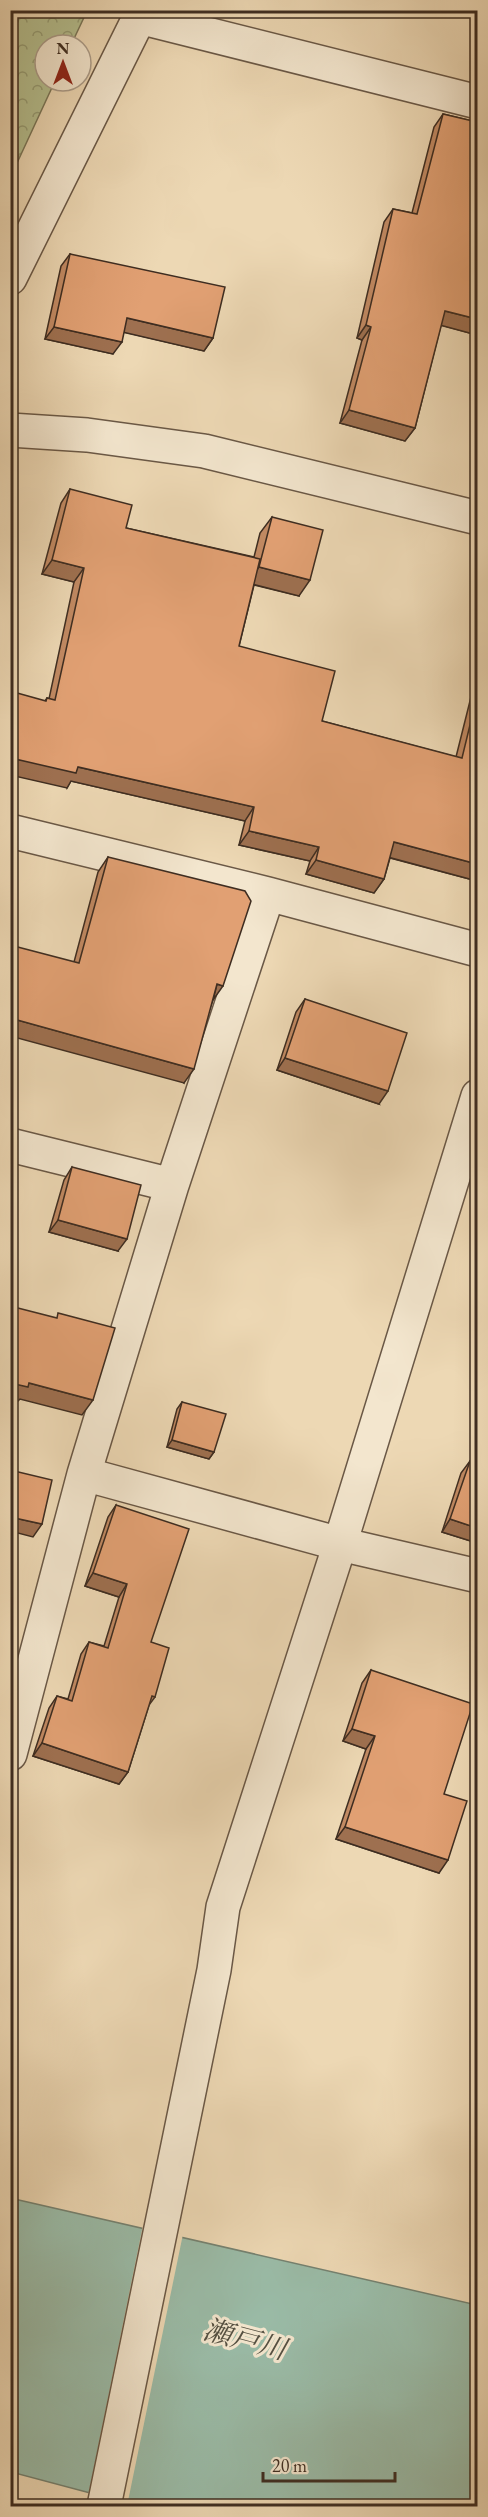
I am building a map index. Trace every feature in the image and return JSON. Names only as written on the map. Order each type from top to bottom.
[{"type":"street","points":[[10,278],[141,14],[477,102]]},
{"type":"street","points":[[10,430],[87,435],[204,451],[477,518]]},
{"type":"street","points":[[10,831],[268,894],[477,950]]},
{"type":"street","points":[[10,1754],[84,1474],[172,1185],[268,894]]},
{"type":"street","points":[[104,2506],[213,1970],[223,1907],[340,1544],[477,1096]]},
{"type":"street","points":[[10,1145],[172,1185]]},
{"type":"street","points":[[84,1474],[340,1544],[477,1576]]},
{"type":"green space","points":[[11,10],[87,11],[77,33],[33,33],[33,93],[49,93],[11,176]]},
{"type":"water","name":"瀬戸川","points":[[10,2198],[477,2305],[477,2506],[139,2506],[11,2472]]},
{"type":"pier","points":[[143,2225],[183,2234],[127,2506],[88,2496]]},
{"type":"building","points":[[443,114],[477,122],[477,319],[445,311],[415,428],[349,410],[371,327],[366,325],[393,209],[417,214]]},
{"type":"building","points":[[70,254],[225,287],[213,338],[127,318],[122,342],[54,327]]},
{"type":"building","points":[[70,489],[132,505],[126,528],[260,559],[239,646],[335,671],[322,721],[462,758],[477,696],[477,864],[394,842],[384,879],[316,860],[319,847],[249,831],[254,807],[78,767],[76,773],[15,759],[14,765],[10,764],[10,691],[46,701],[47,698],[55,700],[84,568],[52,560]]},
{"type":"building","points":[[272,517],[323,530],[310,580],[259,567]]},
{"type":"building","points":[[108,857],[245,891],[251,901],[223,986],[217,984],[194,1069],[10,1018],[10,945],[79,963]]},
{"type":"building","points":[[305,999],[407,1033],[388,1091],[285,1058]]},
{"type":"building","points":[[72,1167],[141,1185],[127,1239],[58,1220]]},
{"type":"building","points":[[10,1306],[57,1318],[58,1313],[115,1328],[93,1400],[29,1383],[28,1387],[10,1383]]},
{"type":"building","points":[[182,1402],[226,1414],[214,1452],[172,1440]]},
{"type":"building","points":[[470,1461],[477,1463],[477,1528],[450,1519]]},
{"type":"building","points":[[10,1470],[52,1480],[42,1524],[10,1517]]},
{"type":"building","points":[[116,1505],[189,1529],[151,1642],[169,1648],[155,1697],[152,1696],[128,1772],[42,1743],[57,1696],[72,1701],[89,1642],[108,1648],[127,1584],[93,1573]]},
{"type":"building","points":[[10,1614],[15,1616],[10,1631]]},
{"type":"building","points":[[371,1670],[473,1704],[444,1794],[467,1801],[448,1860],[345,1827],[375,1736],[352,1729]]}]
